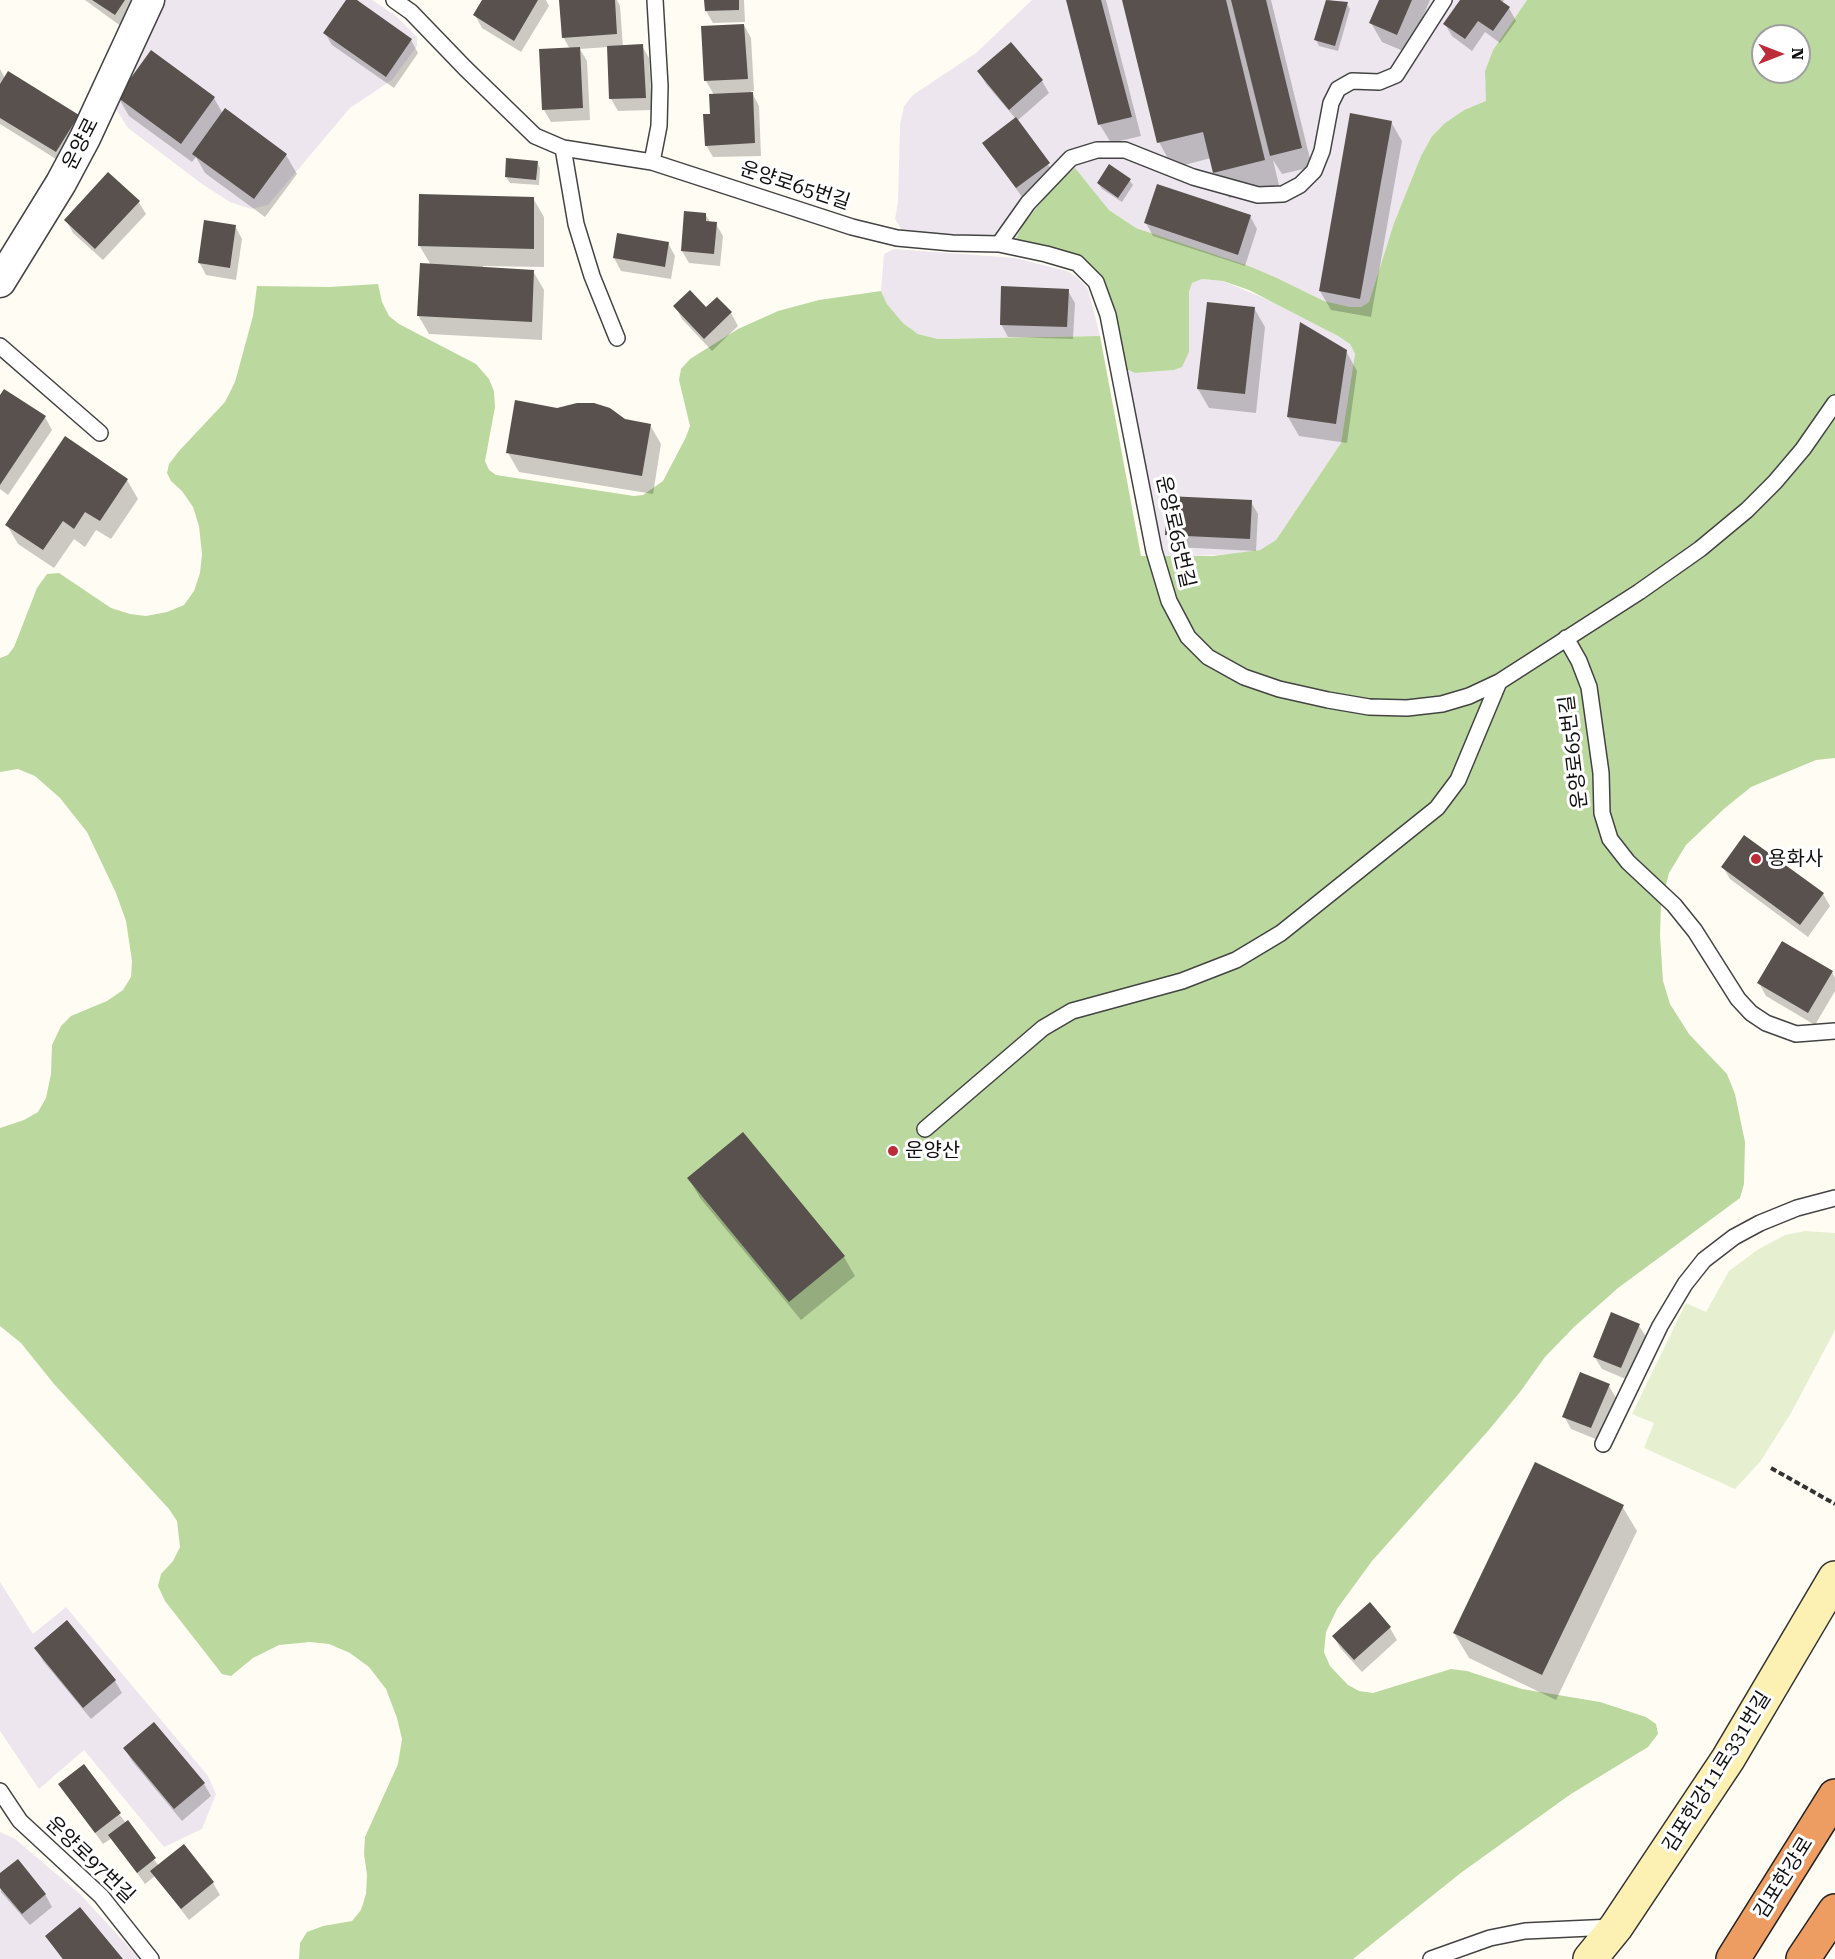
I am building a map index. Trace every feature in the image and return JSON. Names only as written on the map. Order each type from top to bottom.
[{"type":"highway","name":"김포한강로","points":[[1733,1959],[1835,1796]]},
{"type":"highway","points":[[1803,1959],[1835,1911]]},
{"type":"main road","name":"김포한강11로331번길","points":[[1590,1959],[1616,1927],[1728,1759],[1835,1578]]},
{"type":"street","name":"운양로","points":[[0,282],[61,183],[85,138],[148,0]]},
{"type":"lane","name":"운양로65번길","points":[[394,0],[411,12],[535,136],[563,148],[651,162],[852,227],[897,238],[999,244],[1077,263],[1096,282],[1108,315],[1154,551],[1168,601],[1188,637],[1208,657],[1244,677],[1279,689],[1369,707],[1407,708],[1442,704],[1469,696],[1499,682],[1566,639],[1579,661],[1589,687],[1601,773],[1602,813],[1610,839],[1628,862],[1674,905],[1695,931],[1738,999],[1751,1013],[1766,1023],[1796,1034],[1835,1031]]},
{"type":"lane","points":[[651,162],[659,126],[660,86],[655,0]]},
{"type":"lane","points":[[999,244],[1028,203],[1071,158],[1097,150],[1125,150],[1193,177],[1258,195],[1283,194],[1300,185],[1314,171],[1322,151],[1331,103],[1338,89],[1352,81],[1379,82],[1396,75],[1444,0]]},
{"type":"lane","points":[[563,148],[576,224],[592,276],[617,338]]},
{"type":"lane","points":[[0,346],[100,433]]},
{"type":"lane","points":[[1566,639],[1674,568],[1747,510],[1803,449],[1835,403]]},
{"type":"lane","points":[[925,1130],[1043,1028],[1072,1011],[1182,981],[1236,960],[1281,933],[1437,808],[1458,780],[1499,682]]},
{"type":"lane","points":[[1603,1444],[1660,1326],[1685,1284],[1704,1260],[1734,1237],[1760,1223],[1797,1208],[1835,1198]]},
{"type":"lane","name":"운양로97번길","points":[[0,1791],[20,1821],[101,1896],[151,1959]]},
{"type":"lane","points":[[1431,1959],[1490,1938],[1525,1931],[1616,1927]]},
{"type":"path","points":[[1771,1468],[1835,1504]]},
{"type":"shaded area","points":[[164,0],[372,0],[395,15],[417,37],[417,46],[392,80],[350,108],[268,205],[251,209],[230,202],[202,184],[128,128],[114,106],[132,55]]},
{"type":"shaded area","points":[[1032,0],[1527,0],[1493,50],[1485,71],[1487,101],[1464,110],[1445,123],[1432,136],[1421,156],[1394,223],[1369,302],[1361,307],[1350,307],[1324,301],[1249,266],[1136,228],[1109,210],[1075,169],[1053,187],[1022,226],[1016,239],[918,234],[902,230],[895,219],[898,203],[900,125],[904,106],[913,95],[976,53]]},
{"type":"shaded area","points":[[894,249],[1015,258],[1067,271],[1078,278],[1088,289],[1100,336],[938,339],[918,334],[903,323],[887,304],[881,291],[884,254]]},
{"type":"shaded area","points":[[1202,279],[1223,281],[1273,302],[1338,336],[1350,344],[1355,354],[1341,443],[1276,540],[1260,550],[1241,554],[1164,557],[1126,369],[1135,373],[1174,370],[1189,352],[1189,292],[1192,283]]},
{"type":"shaded area","points":[[0,1582],[33,1634],[66,1607],[208,1776],[216,1794],[202,1829],[164,1847],[84,1750],[39,1789],[0,1731]]},
{"type":"shaded area","points":[[0,1832],[15,1839],[79,1893],[140,1959],[0,1959]]},
{"type":"green space","points":[[1527,0],[1835,0],[1835,758],[1816,760],[1751,787],[1725,808],[1686,845],[1669,873],[1661,905],[1663,981],[1670,1004],[1689,1034],[1727,1074],[1735,1094],[1745,1142],[1744,1184],[1740,1198],[1618,1288],[1574,1327],[1545,1357],[1488,1431],[1372,1561],[1337,1609],[1326,1632],[1324,1652],[1330,1666],[1348,1685],[1359,1691],[1373,1693],[1451,1669],[1467,1671],[1522,1689],[1600,1702],[1646,1717],[1656,1724],[1658,1734],[1648,1747],[1571,1794],[1462,1872],[1353,1959],[299,1959],[300,1943],[307,1932],[323,1926],[352,1921],[361,1910],[366,1894],[365,1837],[398,1764],[402,1739],[386,1689],[369,1667],[350,1653],[329,1644],[310,1642],[279,1645],[253,1658],[231,1676],[222,1674],[165,1601],[158,1586],[161,1574],[173,1561],[180,1547],[177,1521],[169,1509],[54,1384],[21,1343],[0,1326],[0,1128],[24,1120],[38,1112],[46,1098],[51,1074],[52,1045],[61,1026],[71,1016],[107,1001],[123,990],[131,977],[132,961],[126,921],[116,893],[87,832],[60,798],[35,776],[18,769],[0,772],[0,658],[8,655],[14,647],[37,588],[47,574],[59,573],[111,608],[130,614],[146,616],[167,612],[184,605],[194,591],[200,573],[202,554],[199,526],[193,507],[182,491],[171,481],[167,473],[169,464],[225,402],[235,382],[253,316],[257,286],[329,287],[378,284],[382,302],[389,316],[399,324],[476,364],[489,379],[494,391],[495,407],[485,461],[489,470],[496,475],[634,496],[643,495],[663,481],[686,437],[690,426],[679,380],[681,369],[690,359],[738,329],[778,311],[819,300],[881,291],[887,304],[903,323],[918,334],[938,339],[1100,336],[1141,556],[1213,556],[1260,550],[1276,540],[1341,443],[1355,354],[1350,344],[1249,290],[1223,281],[1202,279],[1192,283],[1189,292],[1189,352],[1182,367],[1174,370],[1135,373],[1126,369],[1113,305],[1104,282],[1089,264],[1076,256],[1058,249],[1016,239],[1022,226],[1053,187],[1075,168],[1109,210],[1136,228],[1249,266],[1324,301],[1361,307],[1369,302],[1394,223],[1421,156],[1432,136],[1445,123],[1464,110],[1486,101],[1485,71],[1493,50]]},
{"type":"green space","points":[[1805,1231],[1835,1233],[1835,1330],[1791,1413],[1760,1462],[1735,1489],[1644,1448],[1654,1423],[1632,1414],[1686,1303],[1706,1312],[1729,1271],[1757,1250],[1785,1235]]},
{"type":"building","points":[[92,0],[125,0],[115,15]]},
{"type":"building","points":[[346,0],[357,0],[412,39],[386,77],[323,33]]},
{"type":"building","points":[[482,0],[538,0],[514,41],[473,15]]},
{"type":"building","points":[[559,0],[615,0],[617,34],[562,38]]},
{"type":"building","points":[[704,0],[739,0],[739,10],[705,11]]},
{"type":"building","points":[[1066,0],[1101,0],[1132,117],[1098,125]]},
{"type":"building","points":[[1122,0],[1226,0],[1265,160],[1213,173],[1203,132],[1157,143]]},
{"type":"building","points":[[1231,0],[1266,0],[1302,148],[1270,156]]},
{"type":"building","points":[[1326,0],[1348,2],[1335,46],[1314,40]]},
{"type":"building","points":[[1379,0],[1412,0],[1397,35],[1369,23]]},
{"type":"building","points":[[1460,0],[1500,0],[1510,7],[1493,31],[1478,21],[1465,39],[1443,24]]},
{"type":"building","points":[[744,24],[748,79],[704,81],[701,26]]},
{"type":"building","points":[[1011,42],[1043,80],[1009,110],[977,71]]},
{"type":"building","points":[[643,44],[646,98],[609,99],[607,46]]},
{"type":"building","points":[[580,47],[583,108],[542,110],[539,49]]},
{"type":"building","points":[[151,50],[215,97],[181,144],[117,97]]},
{"type":"building","points":[[8,71],[79,115],[56,152],[0,118],[0,84]]},
{"type":"building","points":[[753,92],[755,143],[705,146],[703,114],[710,114],[709,94]]},
{"type":"building","points":[[225,108],[287,154],[254,199],[192,154]]},
{"type":"building","points":[[1350,113],[1392,121],[1360,299],[1319,291]]},
{"type":"building","points":[[1016,117],[1050,163],[1016,188],[982,143]]},
{"type":"building","points":[[506,158],[538,161],[536,180],[505,177]]},
{"type":"building","points":[[1109,164],[1131,179],[1118,198],[1097,183]]},
{"type":"building","points":[[108,172],[140,201],[95,249],[64,220]]},
{"type":"building","points":[[1157,184],[1251,215],[1238,255],[1144,223]]},
{"type":"building","points":[[419,194],[534,197],[534,249],[418,246]]},
{"type":"building","points":[[684,211],[706,213],[706,221],[717,222],[714,254],[681,251]]},
{"type":"building","points":[[204,220],[236,225],[230,268],[198,263]]},
{"type":"building","points":[[617,233],[669,242],[665,267],[613,258]]},
{"type":"building","points":[[420,263],[534,270],[532,322],[417,316]]},
{"type":"building","points":[[1001,286],[1069,289],[1067,327],[1000,325]]},
{"type":"building","points":[[690,290],[706,307],[717,297],[732,312],[704,339],[673,306]]},
{"type":"building","points":[[1207,302],[1255,307],[1245,394],[1197,389]]},
{"type":"building","points":[[1300,322],[1347,350],[1336,424],[1287,417]]},
{"type":"building","points":[[4,389],[46,416],[0,485],[0,395]]},
{"type":"building","points":[[515,400],[557,408],[577,403],[594,403],[610,408],[625,419],[651,424],[642,476],[506,453]]},
{"type":"building","points":[[65,436],[128,479],[100,521],[85,512],[74,529],[63,521],[43,550],[5,525]]},
{"type":"building","points":[[1167,496],[1252,500],[1250,539],[1165,535]]},
{"type":"building","points":[[1744,835],[1824,893],[1800,925],[1721,867]]},
{"type":"building","points":[[1782,941],[1833,971],[1808,1013],[1757,983]]},
{"type":"building","points":[[743,1132],[845,1256],[789,1302],[687,1178]]},
{"type":"building","points":[[1611,1312],[1640,1324],[1621,1368],[1593,1357]]},
{"type":"building","points":[[1580,1372],[1610,1384],[1591,1428],[1562,1417]]},
{"type":"building","points":[[1535,1462],[1624,1505],[1542,1675],[1453,1633]]},
{"type":"building","points":[[1370,1602],[1391,1627],[1354,1660],[1332,1636]]},
{"type":"building","points":[[67,1620],[116,1680],[83,1708],[34,1648]]},
{"type":"building","points":[[154,1722],[205,1783],[174,1809],[123,1748]]},
{"type":"building","points":[[84,1764],[121,1813],[95,1833],[58,1784]]},
{"type":"building","points":[[128,1820],[156,1858],[137,1873],[108,1835]]},
{"type":"building","points":[[184,1844],[214,1882],[181,1909],[150,1871]]},
{"type":"building","points":[[18,1859],[46,1894],[22,1914],[0,1888],[0,1873]]},
{"type":"building","points":[[80,1907],[123,1959],[63,1959],[45,1936]]},
{"type":"place","name":"용화사","points":[[1756,859]]},
{"type":"place","name":"운양산","points":[[893,1151]]}]
